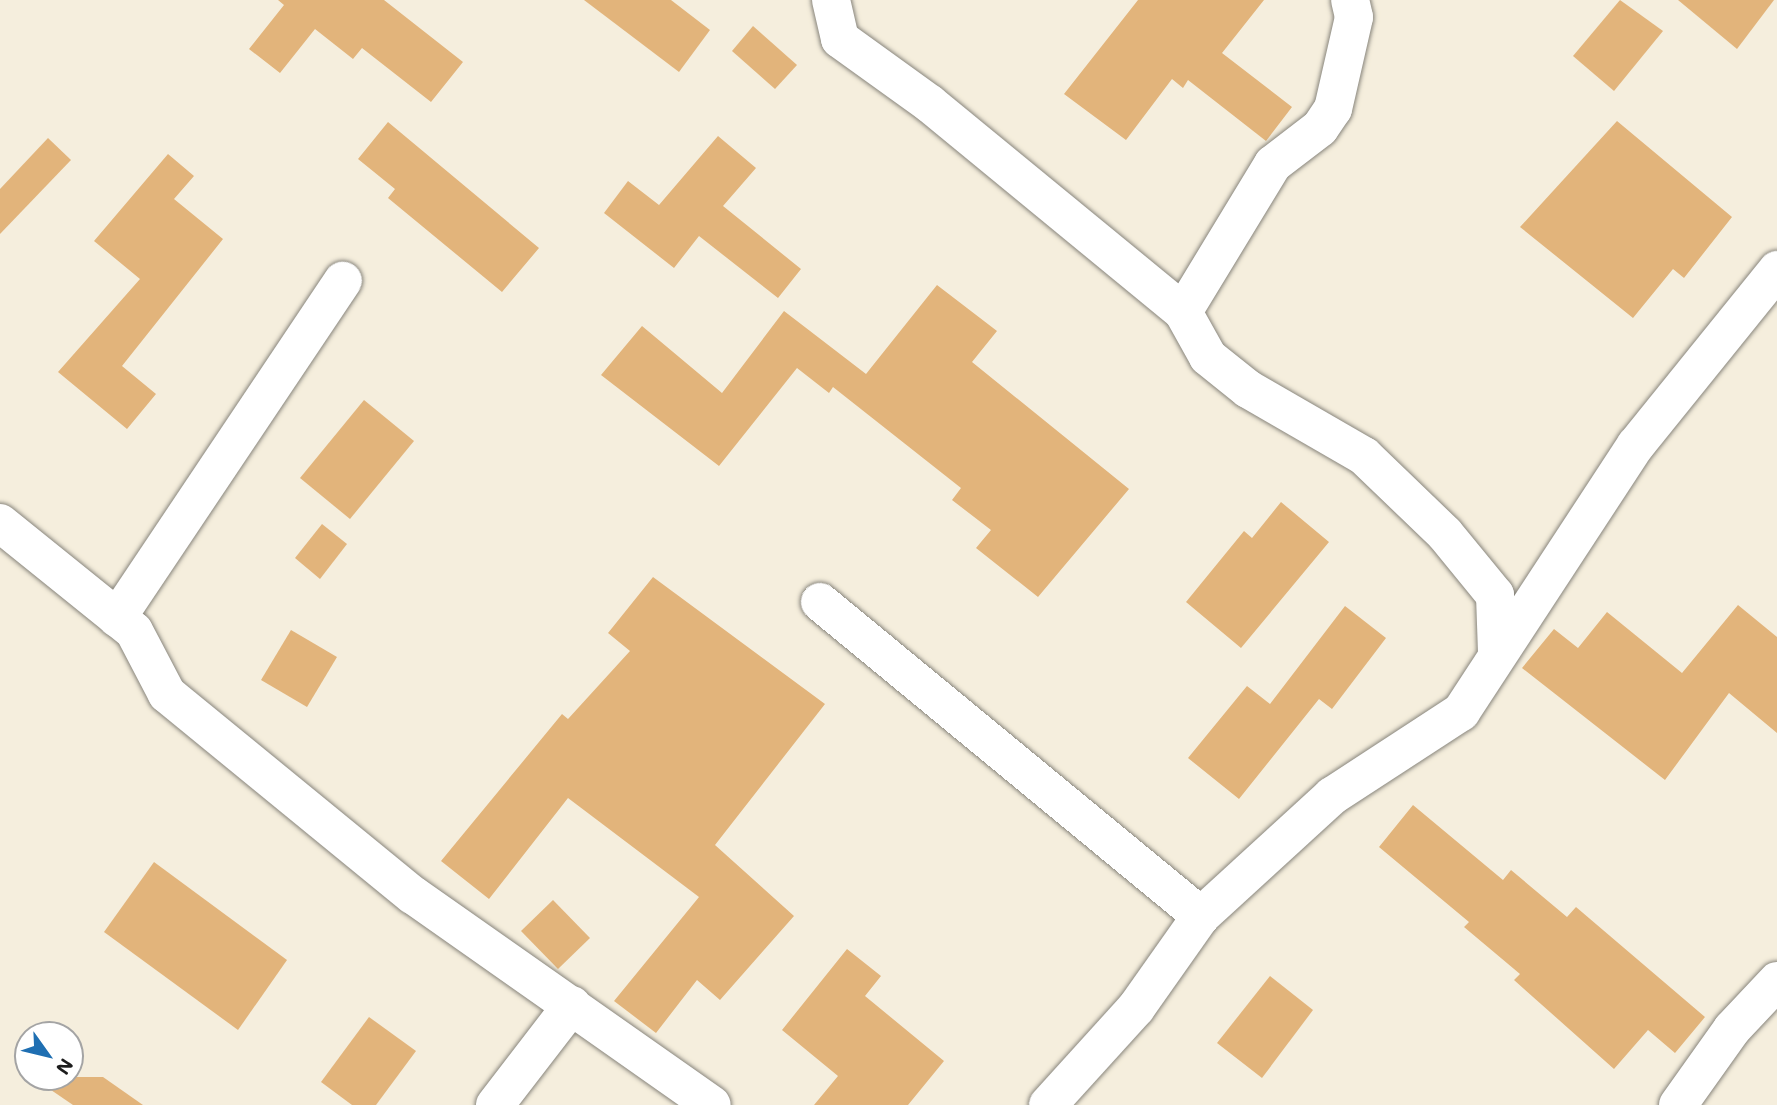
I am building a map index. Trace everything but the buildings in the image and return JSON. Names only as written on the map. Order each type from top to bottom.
[{"type":"street","points":[[831,0],[840,39],[930,104],[1182,312],[1208,357],[1248,389],[1364,456],[1445,534],[1495,595],[1497,653]]},
{"type":"street","points":[[1182,312],[1273,164],[1320,128],[1333,108],[1354,17],[1350,0]]},
{"type":"street","points":[[1048,1105],[1136,1009],[1201,916],[1332,796],[1461,712],[1497,653],[1636,444],[1777,270]]},
{"type":"street","points":[[117,618],[344,281]]},
{"type":"street","points":[[0,523],[134,631],[167,694],[412,895],[712,1105]]},
{"type":"street","points":[[820,602],[1201,916]]},
{"type":"street","points":[[1678,1105],[1732,1029],[1777,981]]},
{"type":"street","points":[[495,1105],[572,1005]]}]
